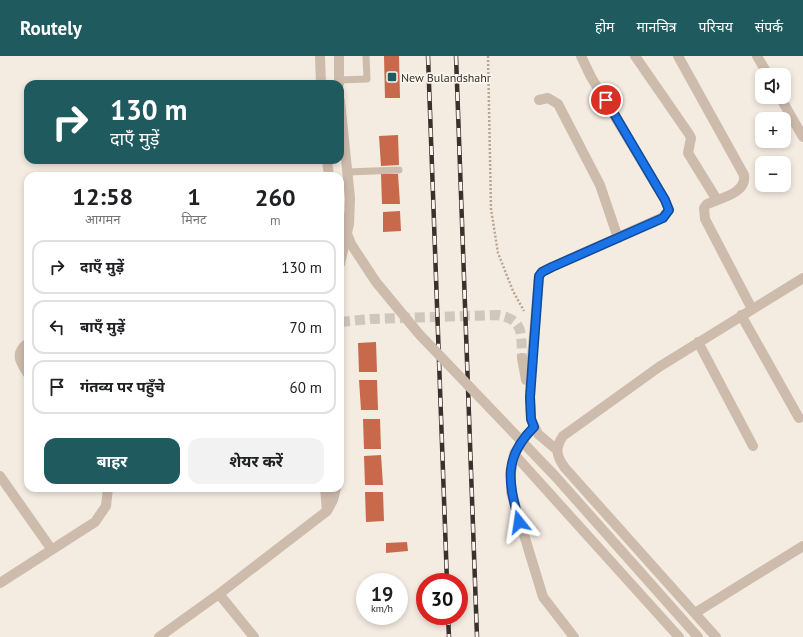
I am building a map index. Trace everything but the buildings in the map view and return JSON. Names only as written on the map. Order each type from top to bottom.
[{"type":"street","points":[[320,56],[321,80]]},
{"type":"street","points":[[339,56],[339,80]]},
{"type":"street","points":[[557,450],[542,437],[534,427],[531,419],[530,397],[534,329],[538,282],[542,272],[663,218],[669,210],[665,200],[591,77],[581,56]]},
{"type":"street","points":[[635,56],[689,134],[691,138],[688,153],[718,200]]},
{"type":"street","points":[[678,56],[744,175],[745,182],[743,187],[707,204],[704,208],[704,219],[752,309]]},
{"type":"street","points":[[757,56],[764,68]]},
{"type":"street","points":[[539,100],[548,98],[558,104],[600,185],[618,238]]},
{"type":"street","points":[[784,104],[803,137]]},
{"type":"street","points":[[344,136],[350,198],[349,224],[344,246]]},
{"type":"street","points":[[344,226],[351,244],[376,282],[419,334],[555,476],[698,637]]},
{"type":"street","points":[[716,637],[565,468],[559,460],[557,450],[563,436],[660,367],[741,315],[803,278]]},
{"type":"street","points":[[741,315],[799,418]]},
{"type":"street","points":[[698,342],[753,446]]},
{"type":"street","points":[[24,347],[19,352],[19,358],[24,367]]},
{"type":"street","points":[[522,358],[530,397]]},
{"type":"street","points":[[534,427],[524,438],[514,454],[511,473],[511,492],[543,597],[574,637]]},
{"type":"street","points":[[514,454],[679,637]]},
{"type":"street","points":[[0,476],[52,550]]},
{"type":"street","points":[[0,583],[95,522],[101,516],[106,506],[108,492]]},
{"type":"street","points":[[325,492],[326,511]]},
{"type":"street","points":[[160,637],[220,594],[326,511],[333,500],[335,492]]},
{"type":"street","points":[[695,613],[803,546]]},
{"type":"street","points":[[220,594],[254,637]]},
{"type":"lane","points":[[344,81],[367,79],[366,56]]},
{"type":"lane","points":[[348,172],[399,170]]},
{"type":"path","points":[[488,56],[491,208],[498,253],[513,291],[534,329]]},
{"type":"tunnel","points":[[344,322],[371,319],[497,315],[513,320],[520,329],[522,358]]},
{"type":"railway","points":[[428,56],[447,573]]},
{"type":"railway","points":[[456,56],[477,637]]},
{"type":"railway","points":[[448,625],[449,637]]},
{"type":"place","name":"New Bulandshahr","points":[[392,77]]},
{"type":"route","points":[[519,522],[511,492],[511,473],[514,454],[524,438],[534,427],[531,419],[530,397],[539,276],[542,272],[552,267],[663,218],[669,210],[665,200],[606,100]]}]
